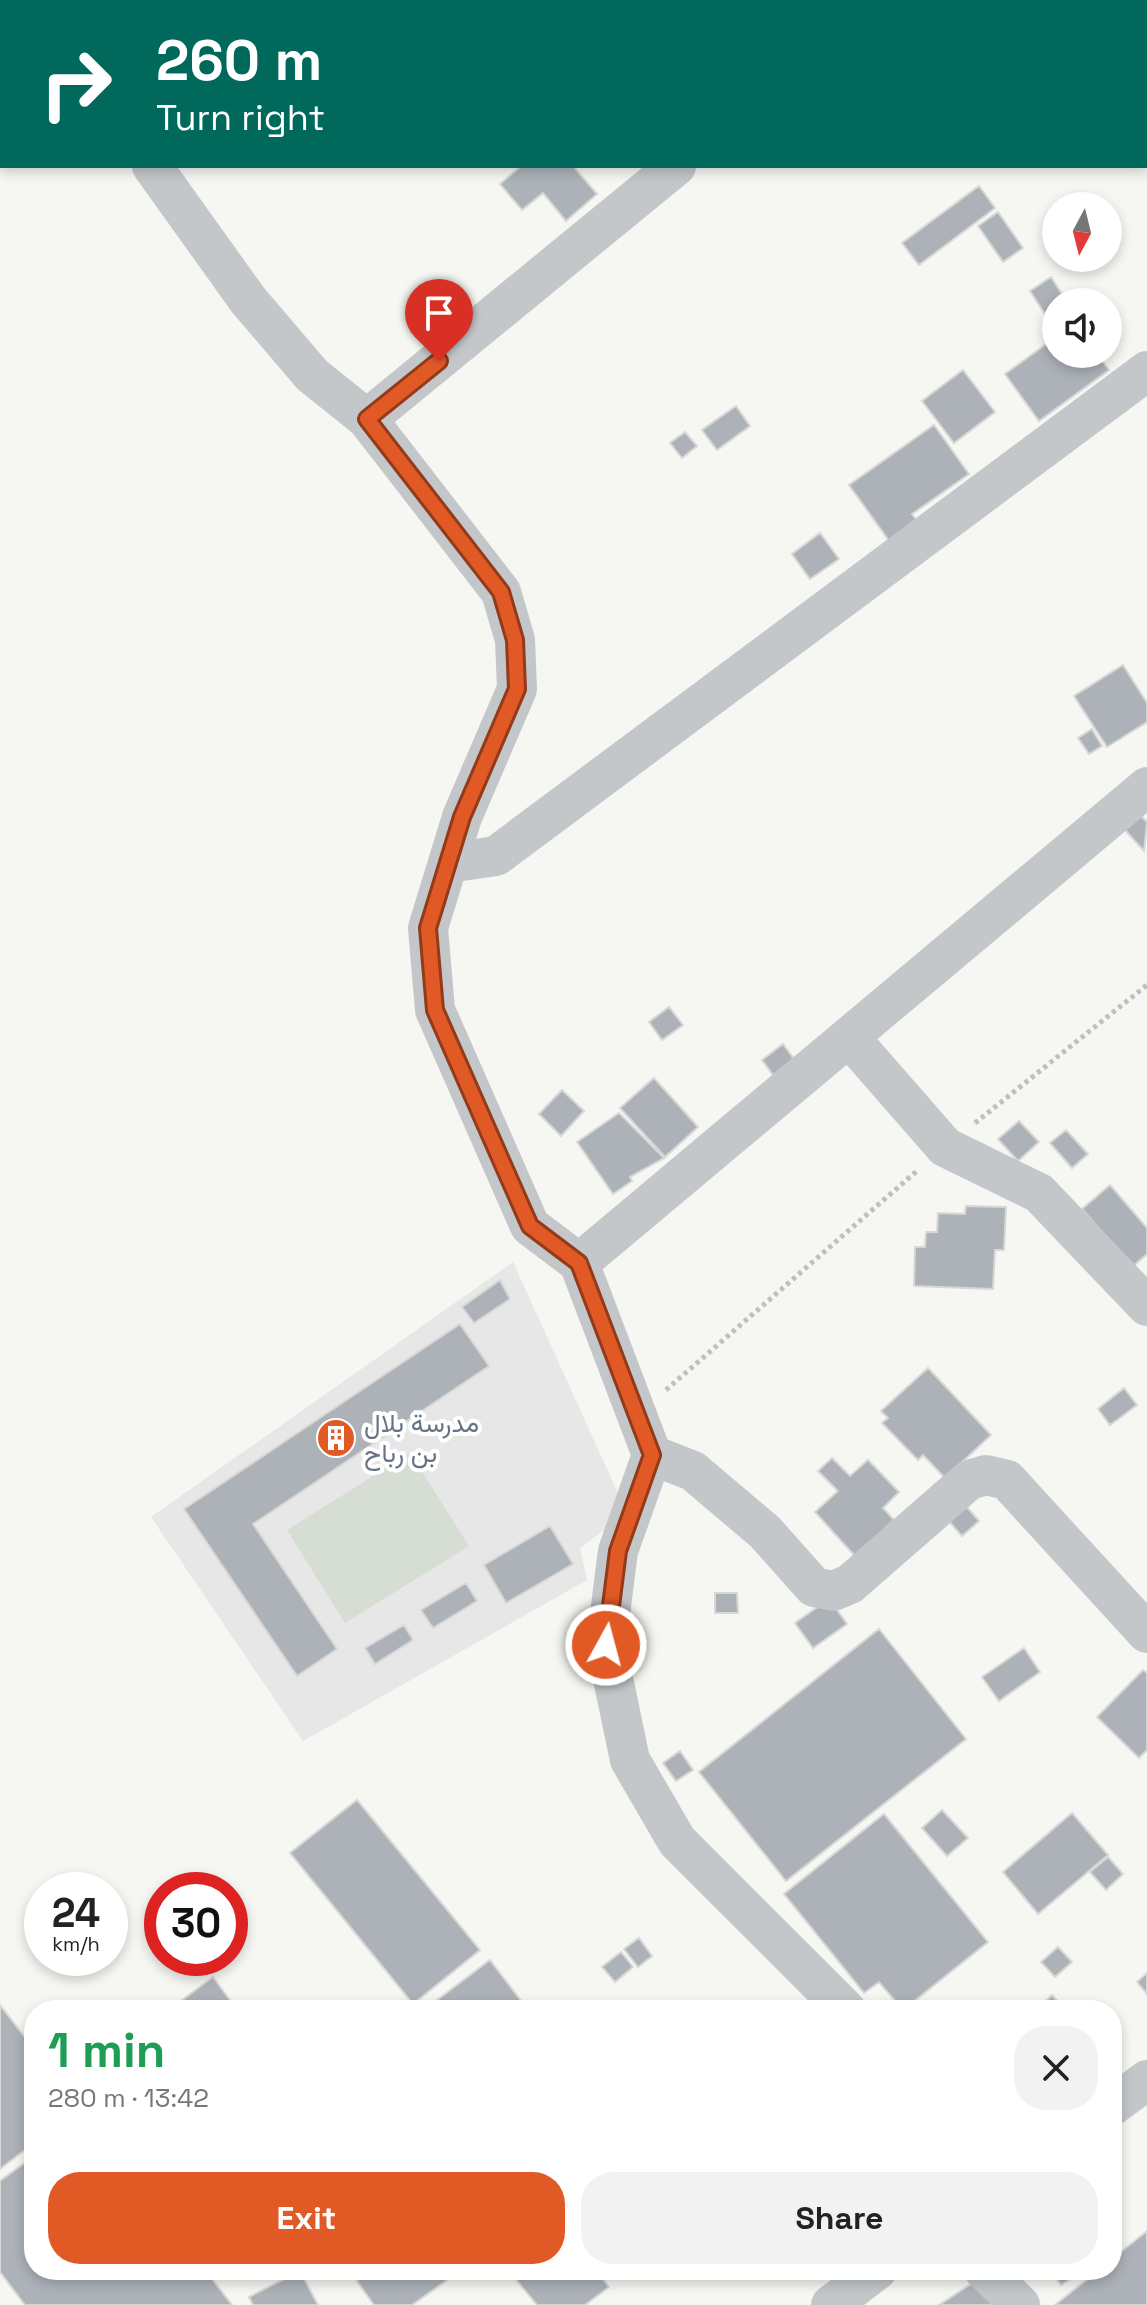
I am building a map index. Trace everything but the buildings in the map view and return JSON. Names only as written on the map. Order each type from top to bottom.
[{"type":"street","points":[[153,168],[248,300],[312,375],[367,419],[501,592],[515,640],[517,689],[462,817],[428,928],[435,1010],[530,1226],[579,1263],[652,1455],[618,1551],[606,1645],[630,1760],[677,1841],[836,2000]]},
{"type":"street","points":[[367,419],[674,168]]},
{"type":"street","points":[[448,863],[496,856],[1147,371]]},
{"type":"street","points":[[579,1263],[1147,787]]},
{"type":"street","points":[[849,1037],[945,1147],[1039,1193],[1147,1306]]},
{"type":"street","points":[[652,1455],[693,1471],[765,1532],[814,1587],[833,1591],[850,1584],[969,1480],[986,1475],[1007,1480],[1147,1633]]},
{"type":"street","points":[[1122,2099],[1147,2080]]},
{"type":"street","points":[[831,2305],[864,2280]]},
{"type":"street","points":[[994,2280],[1020,2305]]},
{"type":"path","points":[[638,1414],[945,1147],[1147,985]]},
{"type":"shaded area","points":[[513,1262],[627,1513],[580,1548],[587,1580],[303,1741],[151,1517]]},
{"type":"shaded area","points":[[410,1453],[469,1546],[345,1623],[287,1530]]},
{"type":"place","name":"مدرسة بلال بن رباح","points":[[336,1438]]},
{"type":"route","points":[[439,361],[367,419],[501,592],[515,640],[517,689],[462,817],[428,928],[435,1010],[530,1226],[579,1263],[652,1455],[618,1551],[606,1645]]}]
